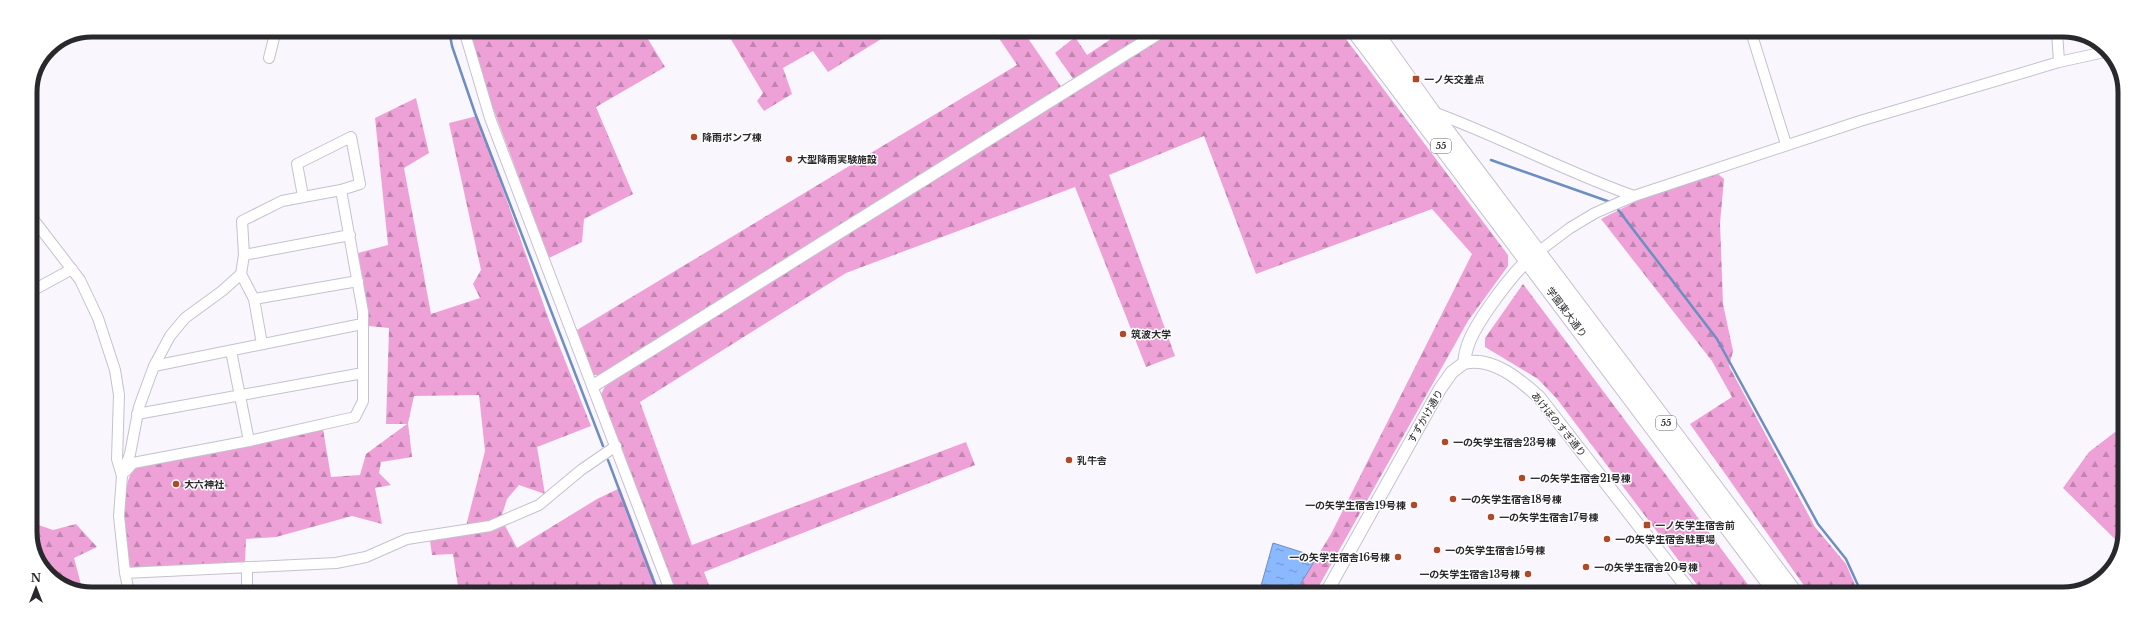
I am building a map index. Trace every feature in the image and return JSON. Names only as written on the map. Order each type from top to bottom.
[{"type":"main road","name":"学園東大通り","points":[[1360,37],[1533,256],[1790,587]]},
{"type":"main road","name":"学園東大通り","points":[[1378,37],[1533,256],[1773,587]]},
{"type":"street","points":[[269,58],[274,37]]},
{"type":"street","points":[[466,37],[490,118],[669,587]]},
{"type":"street","points":[[593,386],[1152,37]]},
{"type":"street","points":[[1753,37],[1786,144]]},
{"type":"street","points":[[2057,37],[2059,62]]},
{"type":"street","points":[[1464,363],[1467,347],[1475,330],[1487,312],[1533,256],[1570,228],[1594,213],[1634,196],[1786,144],[2059,62],[2101,53]]},
{"type":"street","points":[[1431,111],[1472,126],[1599,184],[1634,196]]},
{"type":"street","points":[[262,344],[254,299],[241,274],[244,256],[242,221],[282,202],[303,196],[341,190],[360,184],[351,137],[297,164],[303,196]]},
{"type":"street","points":[[122,476],[133,463],[249,441],[355,418],[363,401],[363,312],[341,190]]},
{"type":"street","points":[[37,224],[80,280],[98,318],[115,370],[119,395],[117,459],[122,476]]},
{"type":"street","points":[[244,256],[350,235]]},
{"type":"street","points":[[37,288],[72,269]]},
{"type":"street","points":[[128,587],[124,572],[119,516],[122,476],[130,454],[137,414],[154,366],[170,336],[185,318],[222,292],[241,274]]},
{"type":"street","points":[[254,299],[358,281]]},
{"type":"street","points":[[154,366],[362,324]]},
{"type":"street","points":[[230,351],[249,441]]},
{"type":"street","name":"あけぼのすぎ通り","points":[[1464,363],[1478,362],[1495,366],[1525,385],[1539,397],[1687,587]]},
{"type":"street","name":"すずかけ通り","points":[[1329,587],[1440,389],[1452,372],[1464,363]]},
{"type":"street","points":[[137,414],[363,372]]},
{"type":"street","points":[[124,572],[336,563],[366,557],[407,539],[490,526],[540,505],[581,470],[616,446]]},
{"type":"street","points":[[247,567],[247,587]]},
{"type":"green space","points":[[471,37],[647,37],[665,67],[596,107],[633,194],[584,219],[582,242],[549,258],[477,65]]},
{"type":"green space","points":[[730,37],[884,37],[828,72],[813,51],[783,68],[792,94],[764,111],[757,101],[763,93]]},
{"type":"green space","points":[[998,37],[1027,37],[1062,88],[599,375],[593,375],[577,330],[1017,65]]},
{"type":"green space","points":[[1075,37],[1087,55],[1114,37],[1142,37],[1074,80],[1055,53]]},
{"type":"green space","points":[[1162,37],[1344,37],[1508,255],[1508,266],[1468,321],[1318,587],[1299,587],[1331,534],[1472,254],[1432,209],[1256,274],[1204,136],[1109,175],[1175,356],[1146,367],[1075,187],[846,273],[640,402],[692,545],[966,442],[975,465],[704,572],[710,587],[674,587],[601,394],[607,383]]},
{"type":"green space","points":[[416,98],[429,153],[404,168],[431,314],[480,298],[473,284],[481,270],[449,123],[477,116],[549,320],[591,426],[537,447],[545,494],[519,485],[507,499],[501,518],[517,548],[597,499],[620,488],[658,587],[458,587],[453,554],[432,555],[430,541],[464,534],[485,451],[479,395],[414,396],[408,423],[412,457],[381,462],[379,473],[391,485],[375,488],[382,524],[352,516],[276,537],[246,539],[245,563],[132,568],[128,564],[124,528],[124,500],[126,487],[130,476],[136,467],[323,429],[331,477],[360,475],[366,454],[407,424],[386,424],[389,328],[368,326],[367,304],[358,253],[388,245],[375,118]]},
{"type":"green space","points":[[1717,173],[1724,179],[1720,223],[1723,304],[1733,351],[1729,366],[1815,527],[1846,564],[1856,587],[1805,587],[1690,424],[1732,397],[1712,361],[1601,219],[1641,199]]},
{"type":"green space","points":[[1523,284],[1750,587],[1699,587],[1557,399],[1538,379],[1485,347],[1485,338]]},
{"type":"green space","points":[[2118,430],[2117,541],[2063,488],[2089,452]]},
{"type":"green space","points":[[37,524],[53,530],[76,524],[97,547],[74,558],[81,586],[78,585],[61,578],[56,573],[56,568],[51,568],[44,560],[38,543]]},
{"type":"water","points":[[1273,543],[1317,557],[1299,587],[1261,587]]},
{"type":"waterway","points":[[450,37],[475,113],[603,446]]},
{"type":"waterway","points":[[1491,160],[1613,203]]},
{"type":"waterway","points":[[1616,207],[1717,339],[1818,524],[1846,559],[1859,587]]},
{"type":"waterway","points":[[608,460],[656,587]]},
{"type":"place","name":"一ノ矢交差点","points":[[1416,79]]},
{"type":"place","name":"降雨ポンプ棟","points":[[694,137]]},
{"type":"place","name":"大型降雨実験施設","points":[[789,159]]},
{"type":"place","name":"筑波大学","points":[[1123,334]]},
{"type":"place","name":"一の矢学生宿舎23号棟","points":[[1445,442]]},
{"type":"place","name":"乳牛舎","points":[[1069,460]]},
{"type":"place","name":"一の矢学生宿舎21号棟","points":[[1522,478]]},
{"type":"place","name":"大六神社","points":[[176,484]]},
{"type":"place","name":"一の矢学生宿舎18号棟","points":[[1453,499]]},
{"type":"place","name":"一の矢学生宿舎19号棟","points":[[1414,505]]},
{"type":"place","name":"一の矢学生宿舎17号棟","points":[[1491,517]]},
{"type":"place","name":"一ノ矢学生宿舎前","points":[[1647,525]]},
{"type":"place","name":"一の矢学生宿舎駐車場","points":[[1607,539]]},
{"type":"place","name":"一の矢学生宿舎15号棟","points":[[1437,550]]},
{"type":"place","name":"一の矢学生宿舎16号棟","points":[[1398,557]]},
{"type":"place","name":"一の矢学生宿舎20号棟","points":[[1586,567]]},
{"type":"place","name":"一の矢学生宿舎13号棟","points":[[1528,574]]}]
